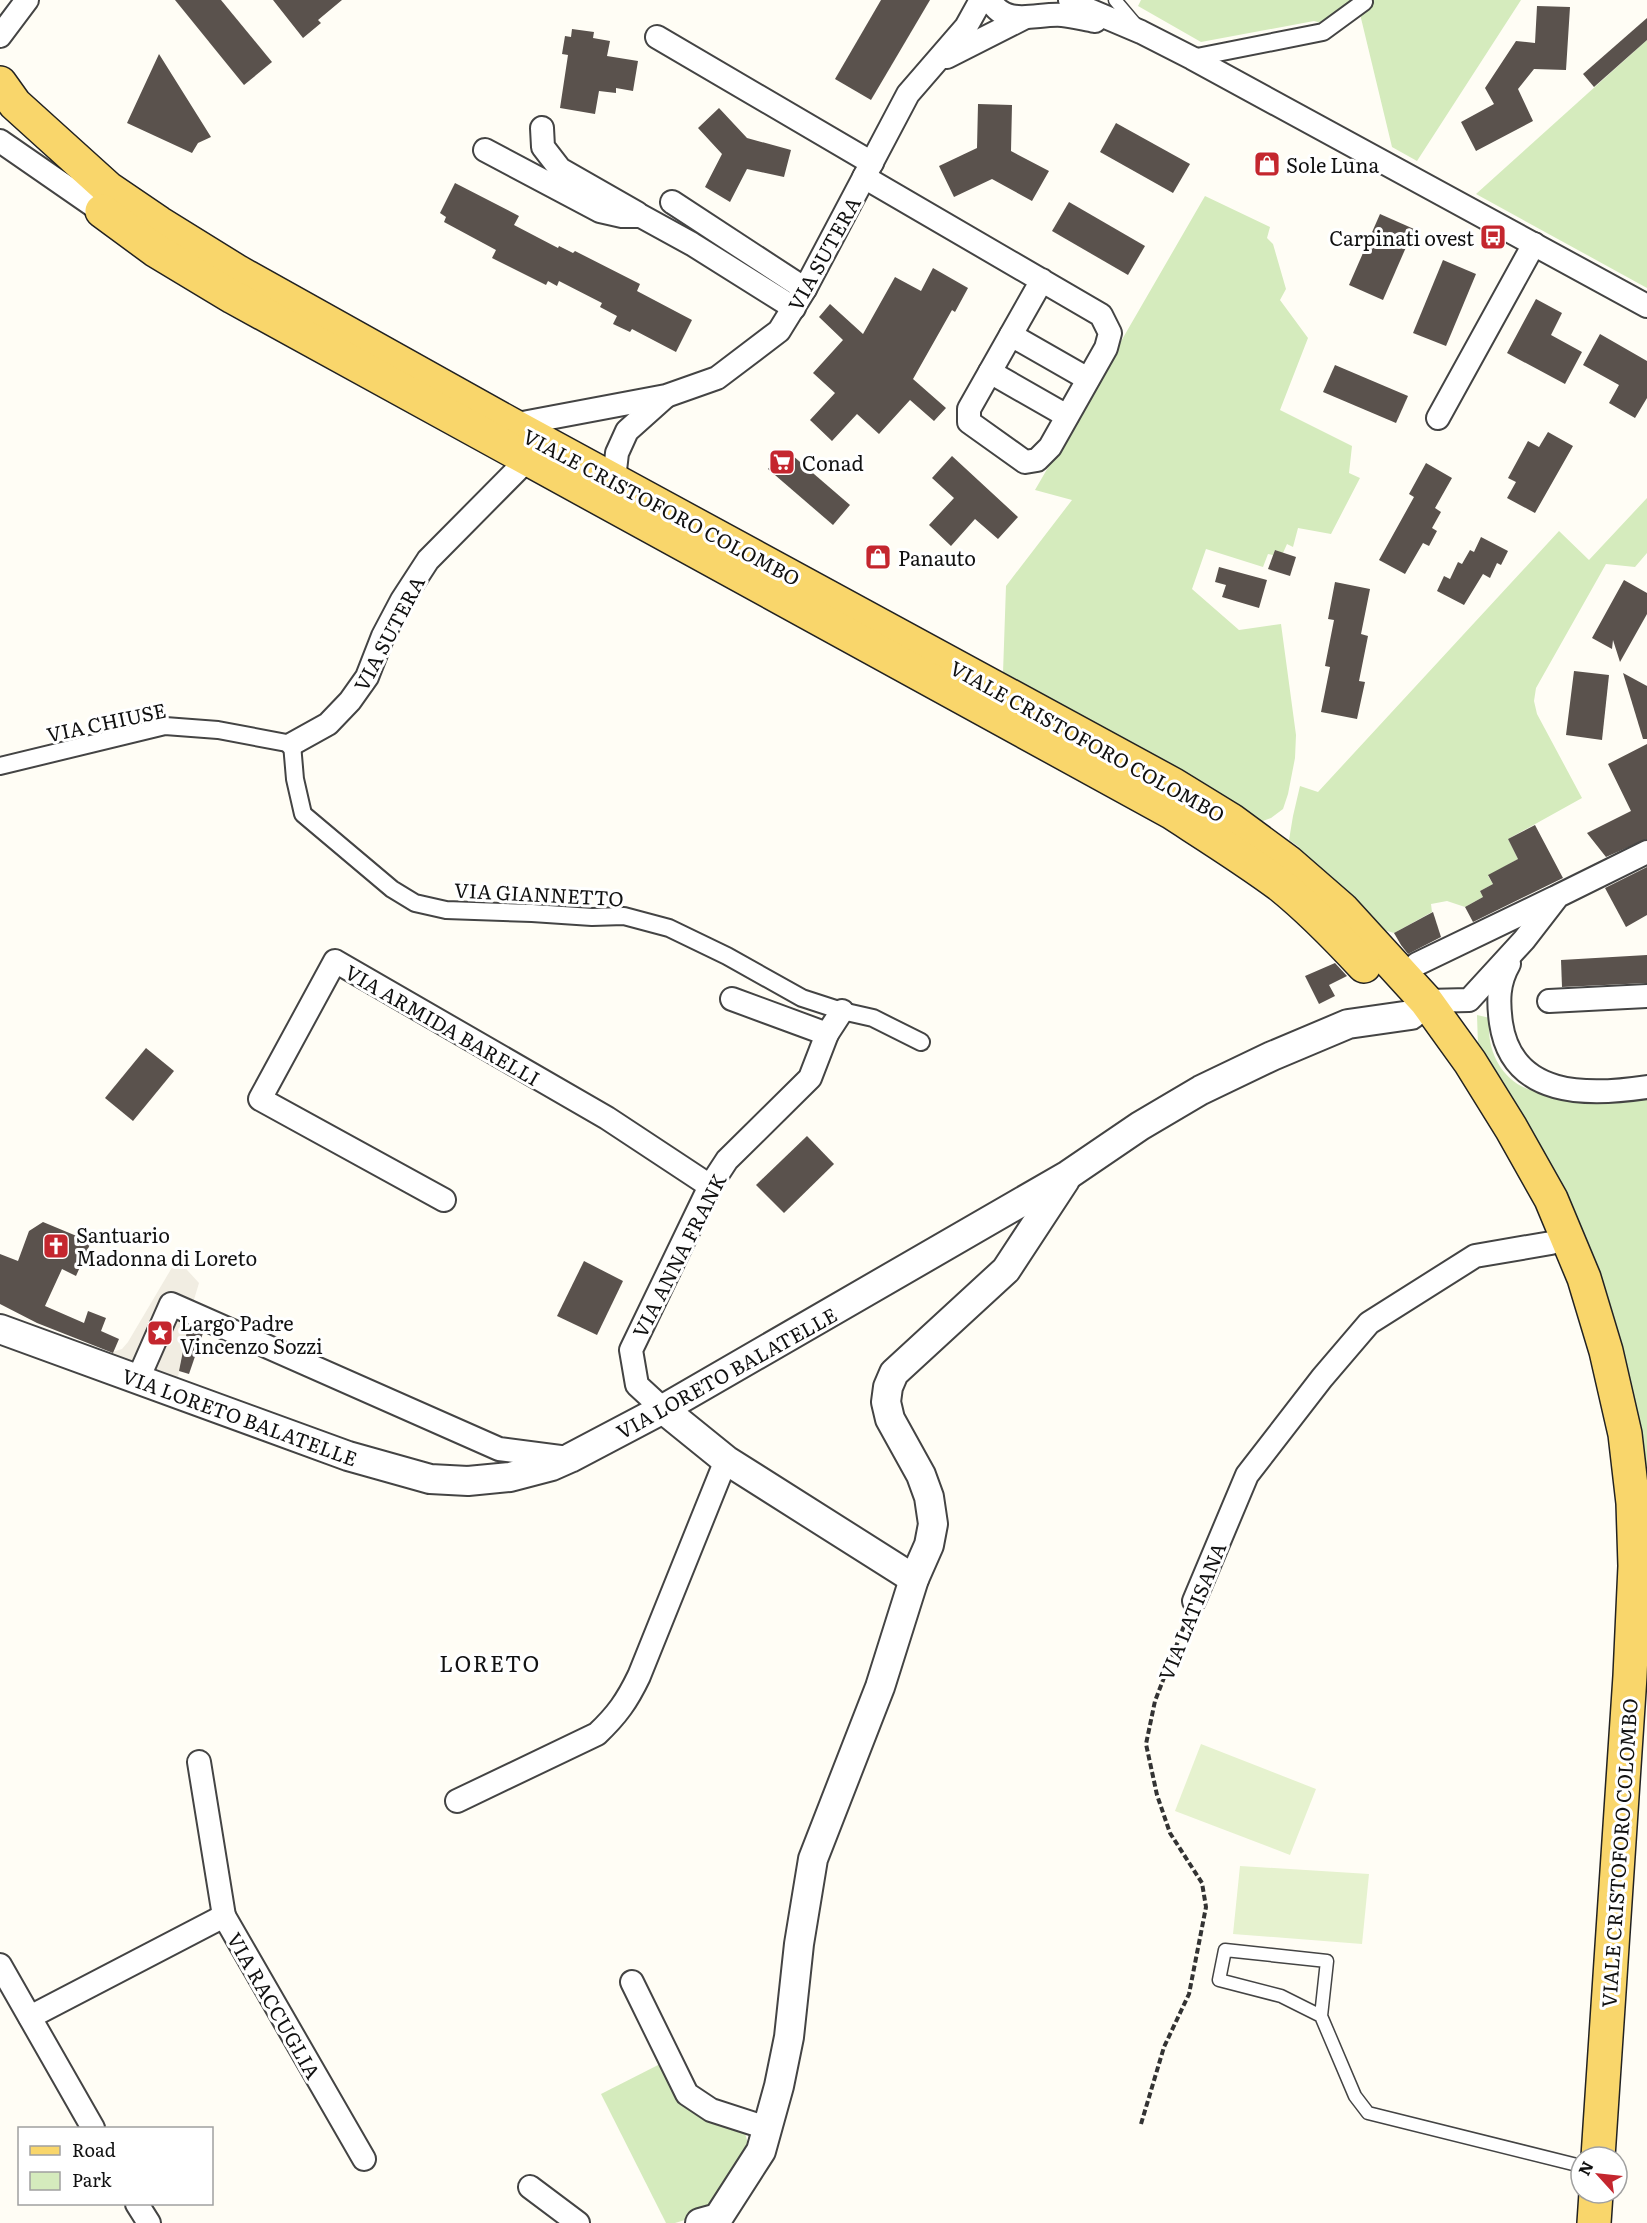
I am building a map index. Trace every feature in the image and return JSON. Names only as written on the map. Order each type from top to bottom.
[{"type":"main road","name":"VIALE CRISTOFORO COLOMBO","points":[[0,82],[15,104],[101,182],[159,224],[238,272],[512,425],[1174,785],[1231,820],[1288,862],[1342,909],[1418,1008],[1500,1145],[1536,1211],[1571,1290],[1592,1362],[1610,1443],[1617,1512],[1619,1575],[1617,1680],[1588,2145]]},
{"type":"main road","name":"VIALE CRISTOFORO COLOMBO","points":[[0,119],[107,215],[155,250],[233,297],[1172,812],[1281,886],[1418,1008],[1470,1062],[1551,1199],[1584,1278],[1606,1351],[1625,1434],[1633,1503],[1635,1566],[1630,1676],[1599,2145]]},
{"type":"main road","points":[[1582,2223],[1583,2205]]},
{"type":"main road","points":[[1594,2223],[1595,2205]]},
{"type":"street","points":[[0,18],[26,0]]},
{"type":"street","points":[[0,36],[26,0]]},
{"type":"street","name":"VIA SUTERA","points":[[666,396],[717,378],[779,331],[800,299],[908,94],[966,27],[981,0]]},
{"type":"street","points":[[990,0],[1001,14],[1016,18],[1063,15],[1134,29]]},
{"type":"street","points":[[935,63],[1027,17],[1044,6],[1048,0]]},
{"type":"street","points":[[1071,0],[1075,4],[1134,29],[1192,58],[1647,306]]},
{"type":"street","points":[[1192,58],[1323,32],[1364,2]]},
{"type":"street","points":[[657,37],[1101,315],[1110,333],[1106,348],[1050,447],[1037,460],[1025,462],[969,422],[969,409],[1042,280]]},
{"type":"street","points":[[542,128],[543,147],[560,169],[692,244],[800,299]]},
{"type":"street","points":[[0,141],[107,215]]},
{"type":"street","points":[[485,150],[600,211],[622,216],[641,216]]},
{"type":"street","points":[[672,202],[800,299]]},
{"type":"street","points":[[1438,418],[1534,244]]},
{"type":"street","points":[[1011,335],[1088,379]]},
{"type":"street","points":[[990,372],[1067,416]]},
{"type":"street","points":[[512,425],[666,396]]},
{"type":"street","points":[[614,480],[617,453],[627,431],[666,396]]},
{"type":"street","name":"VIA SUTERA","points":[[292,744],[328,724],[350,702],[367,677],[402,600],[428,561],[527,460]]},
{"type":"street","name":"VIA CHIUSE","points":[[0,766],[165,726],[218,730],[292,744]]},
{"type":"street","name":"VIA GIANNETTO","points":[[292,744],[295,779],[303,814],[392,889],[415,903],[446,910],[592,917],[624,916],[669,928],[727,956],[802,998],[873,1018],[921,1042]]},
{"type":"street","points":[[1417,964],[1647,852]]},
{"type":"street","points":[[1470,1062],[1463,1038],[1462,1012],[1469,1000],[1524,940],[1558,896]]},
{"type":"street","points":[[1524,940],[1499,987],[1502,1028],[1510,1052],[1521,1067],[1538,1081],[1559,1088],[1607,1092],[1647,1087]]},
{"type":"street","name":"VIA ARMIDA BARELLI","points":[[444,1200],[260,1099],[335,961],[607,1118],[710,1186]]},
{"type":"street","points":[[1550,1001],[1647,996]]},
{"type":"street","points":[[732,999],[827,1034]]},
{"type":"street","points":[[1418,1008],[1469,1000],[1500,1012]]},
{"type":"street","name":"VIA LORETO BALATELLE","points":[[0,1329],[348,1456],[430,1479],[468,1481],[510,1477],[552,1466],[570,1458],[663,1409],[1068,1176],[1140,1126],[1201,1090],[1272,1056],[1348,1024],[1418,1008]]},
{"type":"street","name":"VIA ANNA FRANK","points":[[843,1011],[827,1034],[810,1078],[728,1160],[710,1186],[631,1350],[637,1385],[726,1460],[914,1579]]},
{"type":"street","points":[[700,2223],[718,2218],[761,2151],[779,2086],[789,2037],[799,1944],[813,1859],[880,1687],[914,1579],[929,1545],[933,1524],[929,1497],[921,1475],[890,1419],[886,1402],[888,1387],[894,1373],[1006,1270],[1068,1176]]},
{"type":"street","name":"VIA LATISANA","points":[[1194,1601],[1246,1475],[1322,1378],[1369,1323],[1475,1256],[1551,1243]]},
{"type":"street","points":[[138,1379],[171,1304],[499,1449],[570,1458]]},
{"type":"street","points":[[457,1801],[597,1734],[616,1717],[628,1700],[639,1676],[726,1460]]},
{"type":"street","points":[[199,1762],[224,1916]]},
{"type":"street","name":"VIA RACCUGLIA","points":[[30,2017],[224,1916],[364,2159]]},
{"type":"street","points":[[0,1965],[92,2127]]},
{"type":"street","points":[[632,1982],[687,2094],[711,2110],[767,2128]]},
{"type":"street","points":[[530,2187],[578,2223]]},
{"type":"street","points":[[138,2205],[149,2223]]},
{"type":"lane","points":[[1115,0],[1119,2],[1134,29]]},
{"type":"lane","points":[[1321,2016],[1281,1996],[1219,1980],[1225,1950],[1327,1961],[1321,2016],[1355,2096],[1368,2114],[1569,2163]]},
{"type":"path","name":"VIA LATISANA","points":[[1141,2124],[1164,2047],[1189,1994],[1206,1906],[1202,1883],[1170,1833],[1157,1795],[1146,1744],[1155,1701],[1194,1601]]},
{"type":"green space","points":[[1141,0],[1354,0],[1321,23],[1314,21],[1201,42],[1138,6]]},
{"type":"green space","points":[[1372,0],[1521,0],[1417,161],[1392,147],[1360,14],[1369,8]]},
{"type":"green space","points":[[1647,40],[1647,288],[1476,194]]},
{"type":"green space","points":[[1205,196],[1270,227],[1267,238],[1273,244],[1286,289],[1280,300],[1308,338],[1280,410],[1352,446],[1349,473],[1360,478],[1331,534],[1298,528],[1293,547],[1287,544],[1283,553],[1275,550],[1273,555],[1268,554],[1263,567],[1206,549],[1192,589],[1239,630],[1281,624],[1296,735],[1295,758],[1283,809],[1271,818],[1260,822],[1116,742],[1003,673],[1006,586],[1072,500],[1035,490]]},
{"type":"green space","points":[[1647,498],[1647,553],[1635,567],[1606,564],[1536,688],[1534,701],[1537,714],[1582,798],[1508,839],[1518,859],[1488,876],[1493,884],[1480,891],[1483,897],[1465,907],[1447,901],[1431,904],[1432,912],[1394,933],[1377,928],[1298,857],[1299,847],[1289,840],[1300,786],[1318,792],[1559,531],[1589,560]]},
{"type":"green space","points":[[1477,1015],[1490,1018],[1490,1039],[1496,1060],[1509,1077],[1518,1084],[1543,1093],[1647,1098],[1647,1668],[1642,1661],[1638,1440],[1478,1045]]},
{"type":"green space","points":[[1201,1744],[1316,1789],[1290,1855],[1175,1811]]},
{"type":"green space","points":[[1240,1866],[1369,1874],[1362,1944],[1233,1934]]},
{"type":"green space","points":[[664,2062],[745,2133],[748,2144],[746,2155],[705,2214],[675,2223],[666,2223],[601,2094]]},
{"type":"shaded area","name":"Largo Padre Vincenzo Sozzi","points":[[177,1259],[199,1283],[190,1313],[175,1393],[106,1354],[122,1349],[128,1342]]},
{"type":"building","points":[[175,0],[221,0],[272,62],[244,85]]},
{"type":"building","points":[[273,0],[342,0],[318,20],[321,23],[303,38]]},
{"type":"building","points":[[881,0],[930,0],[871,100],[835,79]]},
{"type":"building","points":[[1537,6],[1570,7],[1566,70],[1534,69],[1518,89],[1533,121],[1476,151],[1461,122],[1494,104],[1485,88],[1516,41],[1535,43]]},
{"type":"building","points":[[1647,18],[1647,40],[1594,87],[1583,74]]},
{"type":"building","points":[[572,29],[594,32],[593,38],[610,41],[607,56],[638,61],[633,91],[616,88],[616,93],[599,91],[595,114],[560,108],[568,55],[562,54],[565,36],[571,37]]},
{"type":"building","points":[[159,54],[211,137],[198,143],[192,153],[127,123]]},
{"type":"building","points":[[978,104],[1012,105],[1011,151],[1049,171],[1032,201],[992,179],[954,197],[939,166],[977,148]]},
{"type":"building","points":[[719,108],[747,138],[791,150],[784,177],[747,169],[730,202],[705,187],[722,154],[698,128]]},
{"type":"building","points":[[1116,123],[1190,164],[1173,193],[1100,152]]},
{"type":"building","name":"Sole Luna","points":[[1266,154],[1275,158],[1275,169],[1266,173],[1258,169],[1258,159]]},
{"type":"building","points":[[455,183],[519,216],[514,225],[558,248],[559,246],[573,253],[575,251],[640,284],[637,291],[692,320],[676,352],[632,329],[630,332],[613,324],[617,316],[600,307],[602,303],[559,281],[557,286],[548,281],[546,285],[492,258],[496,250],[444,222],[446,217],[440,213]]},
{"type":"building","points":[[1069,202],[1145,246],[1128,275],[1052,231]]},
{"type":"building","points":[[1380,214],[1414,229],[1383,300],[1349,285]]},
{"type":"building","points":[[1443,260],[1476,274],[1446,346],[1413,333]]},
{"type":"building","points":[[933,268],[968,288],[955,312],[952,310],[913,379],[946,408],[934,421],[910,400],[879,434],[857,414],[832,441],[810,420],[835,393],[813,373],[843,340],[819,317],[830,304],[863,334],[895,277],[921,291]]},
{"type":"building","points":[[1536,299],[1562,313],[1551,335],[1582,352],[1565,384],[1507,353]]},
{"type":"building","points":[[1600,334],[1647,361],[1647,398],[1635,418],[1609,403],[1619,385],[1583,365]]},
{"type":"building","points":[[1335,365],[1408,396],[1396,423],[1323,392]]},
{"type":"building","points":[[1548,432],[1573,446],[1535,513],[1507,498],[1516,482],[1508,478],[1528,441],[1539,447]]},
{"type":"building","points":[[785,449],[850,505],[833,525],[768,469]]},
{"type":"building","points":[[952,456],[1018,517],[998,539],[975,519],[951,546],[929,525],[954,498],[932,478]]},
{"type":"building","points":[[1426,463],[1452,478],[1435,508],[1441,512],[1432,528],[1437,531],[1429,546],[1423,543],[1405,574],[1379,560],[1414,497],[1409,494]]},
{"type":"building","points":[[1481,537],[1508,551],[1501,565],[1497,563],[1490,578],[1483,574],[1464,605],[1437,591],[1444,576],[1450,579],[1458,562],[1462,564],[1470,550],[1474,552]]},
{"type":"building","points":[[1275,550],[1296,557],[1290,576],[1268,569]]},
{"type":"building","points":[[1219,567],[1267,580],[1259,608],[1222,597],[1226,585],[1215,582]]},
{"type":"building","points":[[1624,580],[1647,593],[1647,614],[1620,662],[1613,640],[1612,649],[1592,638]]},
{"type":"building","points":[[1335,582],[1370,589],[1361,634],[1368,636],[1359,681],[1365,682],[1357,719],[1321,712],[1330,667],[1325,666],[1334,620],[1328,619]]},
{"type":"building","points":[[1574,671],[1609,675],[1602,740],[1566,735]]},
{"type":"building","points":[[1623,673],[1647,686],[1647,739],[1643,739]]},
{"type":"building","points":[[1647,744],[1647,839],[1606,857],[1587,833],[1631,811],[1608,764]]},
{"type":"building","points":[[1535,825],[1563,878],[1473,922],[1465,907],[1483,897],[1480,891],[1493,884],[1488,875],[1518,859],[1508,839]]},
{"type":"building","points":[[1647,867],[1647,915],[1626,927],[1605,888]]},
{"type":"building","points":[[1433,912],[1441,937],[1408,954],[1394,933]]},
{"type":"building","points":[[1647,955],[1647,983],[1562,987],[1561,960]]},
{"type":"building","points":[[1335,963],[1347,976],[1329,985],[1335,996],[1319,1004],[1305,976]]},
{"type":"building","points":[[146,1048],[174,1071],[133,1121],[105,1098]]},
{"type":"building","points":[[807,1136],[834,1164],[784,1213],[756,1185]]},
{"type":"building","points":[[43,1222],[91,1242],[76,1276],[62,1269],[45,1306],[84,1323],[88,1311],[106,1318],[101,1331],[119,1339],[113,1353],[37,1323],[0,1304],[0,1254],[18,1261],[29,1231]]},
{"type":"building","points":[[584,1261],[623,1281],[597,1335],[557,1316]]},
{"type":"building","points":[[188,1326],[203,1333],[189,1374],[179,1371]]},
{"type":"place","name":"Sole Luna","points":[[1267,164]]},
{"type":"place","name":"Carpinati ovest","points":[[1493,237]]},
{"type":"place","name":"Conad","points":[[782,462]]},
{"type":"place","name":"Panauto","points":[[878,557]]},
{"type":"place","name":"Santuario Madonna di Loreto","points":[[56,1246]]},
{"type":"place","name":"Largo Padre Vincenzo Sozzi","points":[[160,1333]]},
{"type":"district","name":"LORETO","points":[[490,1662]]}]
